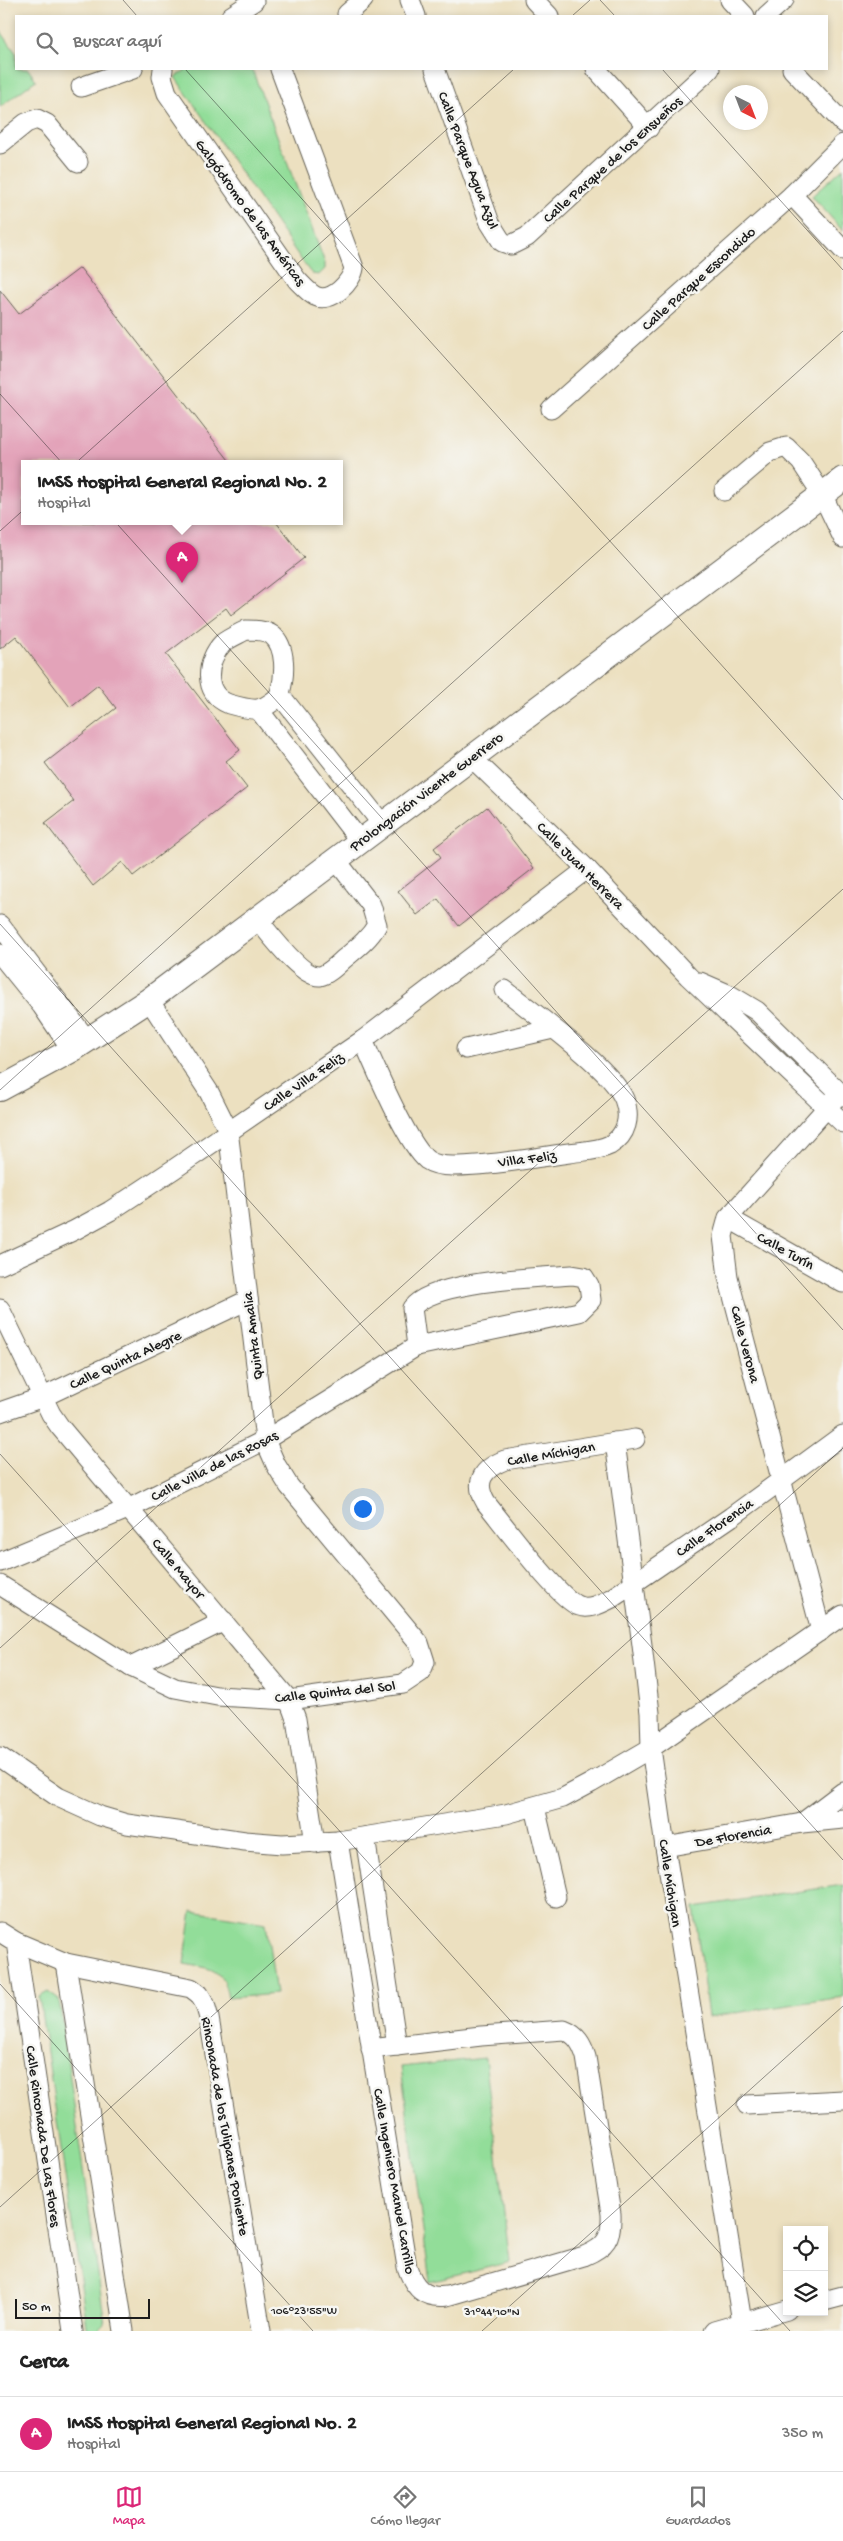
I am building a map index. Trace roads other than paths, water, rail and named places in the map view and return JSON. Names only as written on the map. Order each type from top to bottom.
[{"type":"main road","name":"Prolongación Vicente Guerrero","points":[[0,1088],[80,1045],[149,1000],[843,479]]},
{"type":"street","points":[[233,15],[253,0],[260,15]]},
{"type":"street","points":[[347,14],[363,0]]},
{"type":"street","points":[[410,0],[416,15]]},
{"type":"street","points":[[534,0],[548,15]]},
{"type":"street","points":[[730,0],[744,15]]},
{"type":"street","points":[[767,15],[784,0]]},
{"type":"street","points":[[81,87],[129,70]]},
{"type":"street","name":"Galgódromo de las Américas","points":[[163,73],[167,93],[297,280],[314,296],[329,297],[348,282],[353,276],[354,268],[280,70]]},
{"type":"street","name":"Calle Parque Agua Azul","points":[[434,70],[490,223],[502,242],[511,245]]},
{"type":"street","points":[[597,70],[649,128]]},
{"type":"street","name":"Calle Parque de los Ensueños","points":[[511,245],[527,237],[649,128],[709,70]]},
{"type":"street","points":[[793,70],[843,123]]},
{"type":"street","points":[[0,144],[26,123],[37,119],[47,124],[78,162]]},
{"type":"street","name":"Calle Parque Escondido","points":[[551,409],[792,195],[843,144]]},
{"type":"street","points":[[792,195],[843,250]]},
{"type":"street","points":[[724,491],[770,452],[786,448],[801,462],[822,494],[843,538]]},
{"type":"street","points":[[246,630],[259,630],[272,635],[281,648],[284,665],[280,694],[271,703],[258,709],[228,704],[219,697],[210,684],[209,670],[213,657],[223,642],[246,630]]},
{"type":"street","points":[[280,694],[382,824]]},
{"type":"street","points":[[258,709],[360,841]]},
{"type":"street","name":"Calle Juan Herrera","points":[[471,757],[587,869],[688,976],[843,1123]]},
{"type":"street","points":[[258,920],[300,968],[320,976],[329,971],[360,945],[377,925],[371,905],[336,860]]},
{"type":"street","name":"Calle Villa Feliz","points":[[0,1265],[75,1230],[110,1211],[363,1040],[587,869]]},
{"type":"street","points":[[0,925],[9,964],[80,1045]]},
{"type":"street","name":"Calle Juan Herrera","points":[[688,976],[730,995],[757,1011],[842,1094]]},
{"type":"street","name":"Villa Feliz","points":[[363,1040],[400,1118],[421,1154],[429,1161],[452,1166],[599,1149],[618,1139],[626,1128],[627,1111],[618,1088],[607,1075],[554,1029],[505,990]]},
{"type":"street","name":"Quinta Amalia","points":[[149,1000],[209,1092],[228,1130],[265,1440],[276,1465],[289,1486],[419,1643]]},
{"type":"street","points":[[466,1048],[554,1029]]},
{"type":"street","points":[[728,1218],[842,1094]]},
{"type":"street","name":"Calle Turín","points":[[728,1218],[843,1283]]},
{"type":"street","name":"Calle Verona","points":[[728,1218],[723,1236],[728,1277],[821,1631]]},
{"type":"street","name":"Calle Villa de las Rosas","points":[[0,1562],[130,1508],[265,1440],[417,1346],[579,1312],[591,1300],[589,1285],[584,1277],[572,1275],[514,1279],[430,1294],[417,1302],[412,1308],[417,1346]]},
{"type":"street","name":"Calle Quinta Alegre","points":[[0,1412],[43,1397],[248,1300]]},
{"type":"street","name":"Calle Mayor","points":[[0,1309],[43,1397],[60,1427],[130,1508],[289,1700],[296,1718],[316,1843]]},
{"type":"street","name":"Calle Florencia","points":[[580,1607],[598,1604],[634,1583],[731,1517],[843,1435]]},
{"type":"street","name":"Calle Míchigan","points":[[580,1607],[570,1602],[556,1587],[486,1503],[479,1488],[481,1480],[490,1468],[505,1460],[635,1439]]},
{"type":"street","name":"Calle Míchigan","points":[[615,1442],[650,1713],[651,1748],[665,1847],[742,2322]]},
{"type":"street","name":"Calle Quinta del Sol","points":[[0,1585],[131,1667],[175,1688],[217,1696],[289,1700],[403,1684],[421,1672],[425,1662],[419,1643]]},
{"type":"street","points":[[0,1757],[58,1797],[80,1808],[127,1824],[244,1841],[316,1843],[365,1837],[535,1807],[563,1798],[651,1748],[843,1616]]},
{"type":"street","points":[[131,1667],[224,1621]]},
{"type":"street","name":"De Florencia","points":[[802,1823],[843,1792]]},
{"type":"street","points":[[535,1807],[556,1897]]},
{"type":"street","name":"De Florencia","points":[[665,1847],[802,1823],[843,1818]]},
{"type":"street","points":[[365,1837],[397,2046]]},
{"type":"street","name":"Calle Ingeniero Manuel Carrillo","points":[[338,1841],[371,2049],[407,2267],[416,2288],[426,2295],[447,2296],[584,2256],[604,2246],[610,2238],[611,2214],[586,2057],[582,2046],[572,2033],[564,2030],[509,2034],[371,2049]]},
{"type":"street","name":"Rinconada de los Tulipanes Poniente","points":[[8,1937],[66,1962],[182,1984],[199,1994],[205,2004],[261,2331]]},
{"type":"street","name":"Calle Rinconada De Las Flores","points":[[8,1937],[73,2331]]},
{"type":"street","points":[[66,1962],[124,2331]]},
{"type":"street","points":[[746,2105],[843,2100]]},
{"type":"street","points":[[828,2300],[843,2296]]},
{"type":"street","points":[[714,2331],[783,2311]]},
{"type":"place","name":"IMSS Hospital General Regional No. 2","points":[[182,583]]}]
